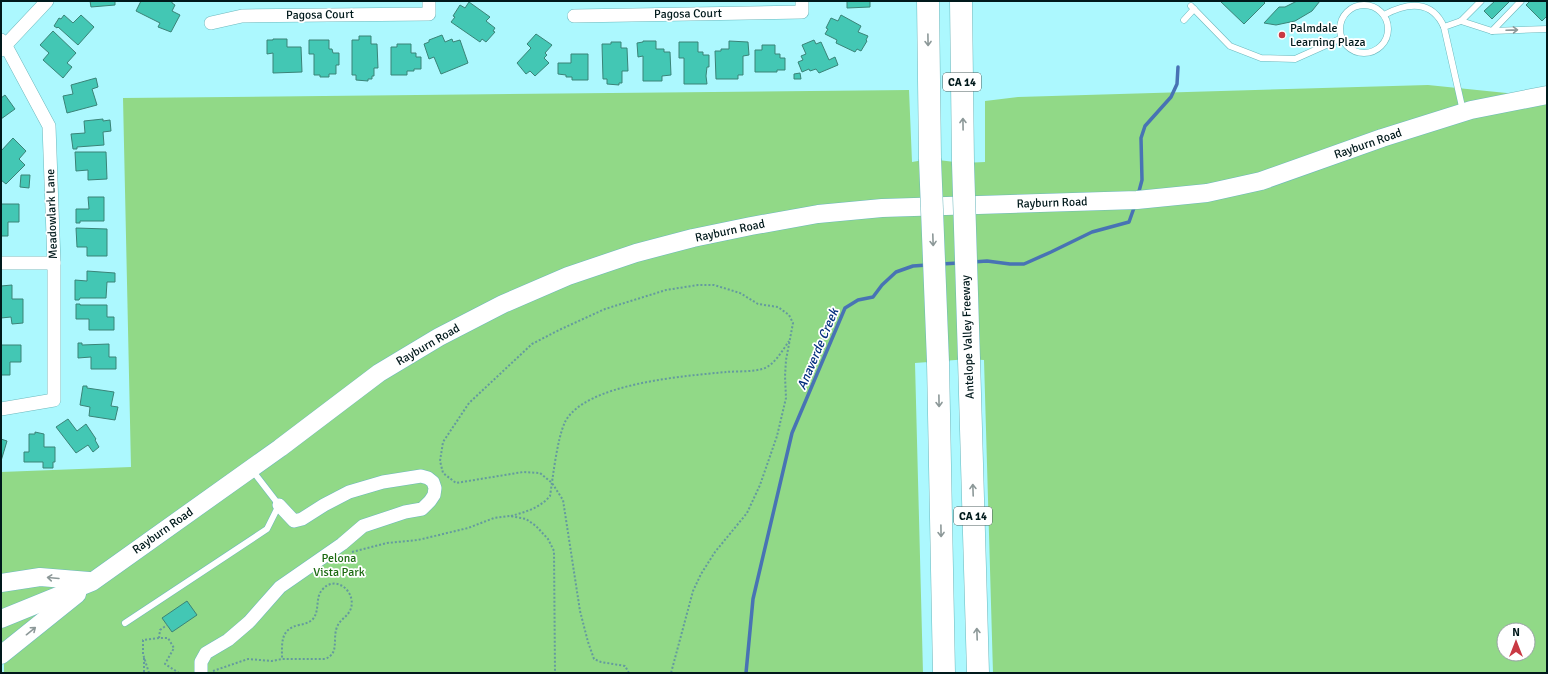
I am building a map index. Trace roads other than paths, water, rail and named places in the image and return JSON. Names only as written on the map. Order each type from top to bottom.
[{"type":"highway","name":"CA 14","points":[[928,1],[930,160],[938,362],[944,673]]},
{"type":"highway","name":"Antelope Valley Freeway","points":[[961,1],[963,163],[978,673]]},
{"type":"street","points":[[3,46],[47,1]]},
{"type":"street","name":"Pagosa Court","points":[[574,16],[802,6]]},
{"type":"street","name":"Pagosa Court","points":[[211,24],[242,16],[429,8]]},
{"type":"street","name":"Meadowlark Lane","points":[[1,409],[54,400],[54,263],[48,126],[3,46]]},
{"type":"street","name":"Rayburn Road","points":[[1,619],[92,582],[380,373],[439,337],[524,294],[568,276],[636,253],[693,238],[818,214],[882,208],[1137,200],[1207,192],[1260,181],[1382,138],[1463,113],[1547,95]]},
{"type":"street","points":[[1,263],[54,263]]},
{"type":"street","points":[[205,672],[201,662],[206,653],[228,640],[249,622],[280,587],[316,563],[363,526],[405,512],[422,509],[427,506],[434,495],[435,488],[433,482],[428,478],[421,476],[383,482],[349,492],[302,519],[294,521],[279,505]]},
{"type":"street","points":[[1,583],[40,577],[92,582]]},
{"type":"street","points":[[1,655],[92,582]]},
{"type":"lane","points":[[1444,27],[1461,21],[1481,1]]},
{"type":"lane","points":[[1492,31],[1521,1]]},
{"type":"lane","points":[[1384,14],[1398,7],[1416,3],[1428,7],[1440,16],[1444,27],[1463,113]]},
{"type":"lane","points":[[1359,5],[1367,5],[1375,7],[1384,14],[1388,27],[1388,34],[1380,47],[1374,51],[1366,53],[1359,52],[1346,44],[1342,38],[1340,30],[1341,22],[1345,14],[1351,8],[1359,5]]},
{"type":"lane","points":[[1184,20],[1193,8],[1230,46],[1261,58],[1295,59],[1342,38]]},
{"type":"lane","points":[[1461,21],[1492,31],[1547,29]]},
{"type":"lane","points":[[125,623],[267,529],[279,505],[251,468]]},
{"type":"waterway","name":"Anaverde Creek","points":[[1138,195],[1142,180],[1141,138],[1145,126],[1171,97],[1177,84],[1178,67]]},
{"type":"waterway","name":"Anaverde Creek","points":[[973,262],[987,261],[1024,264],[1092,232],[1129,222],[1135,205]]},
{"type":"waterway","name":"Anaverde Creek","points":[[941,264],[959,263]]},
{"type":"waterway","name":"Anaverde Creek","points":[[746,673],[753,599],[792,433],[845,308],[858,300],[873,297],[882,285],[896,272],[913,266],[927,265]]},
{"type":"place","name":"Palmdale Learning Plaza","points":[[1282,35]]},
{"type":"park label","name":"Pelona Vista Park","points":[[339,565]]}]
